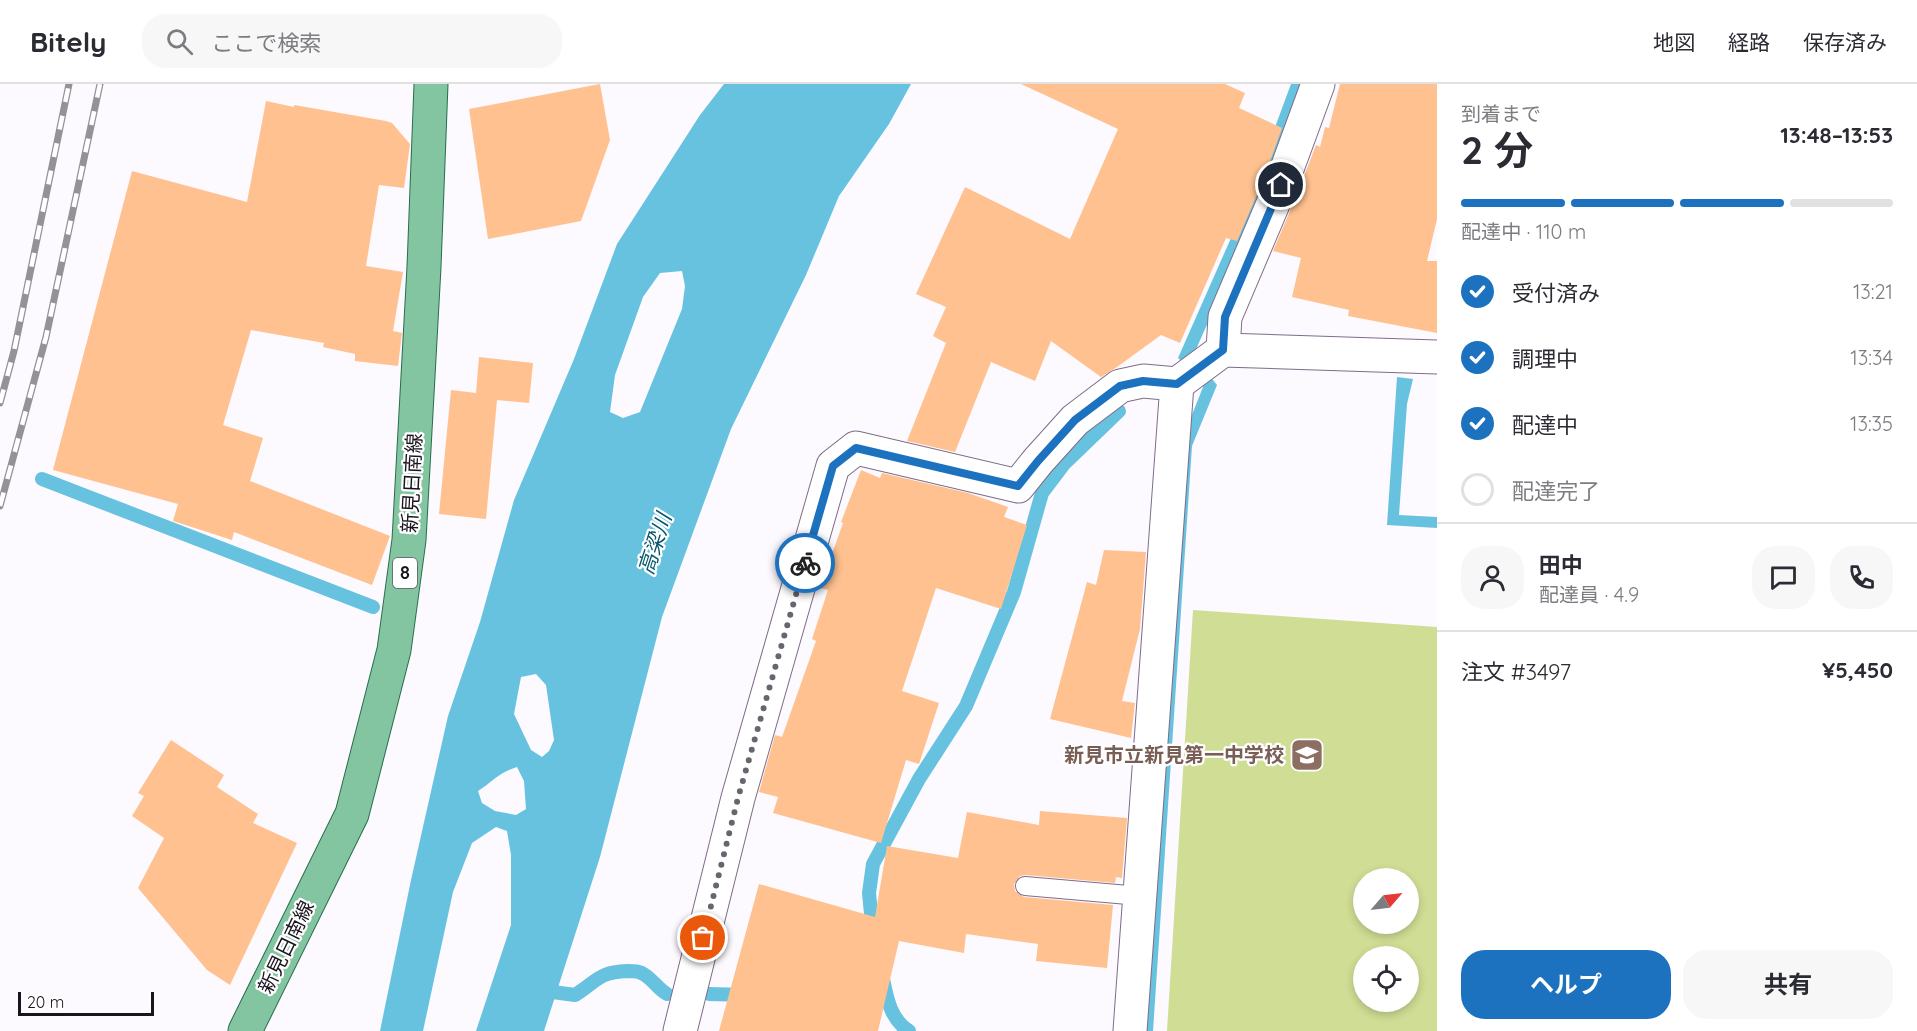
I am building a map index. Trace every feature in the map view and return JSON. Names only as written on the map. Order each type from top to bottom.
[{"type":"main road","name":"新見日南線","points":[[245,1031],[352,814],[394,650],[409,540],[424,267],[431,84]]},
{"type":"street","points":[[1223,350],[1225,317],[1281,185],[1318,84]]},
{"type":"street","points":[[680,1031],[738,798],[833,466],[856,448],[1018,486],[1075,420],[1120,386],[1143,381],[1177,384],[1223,350],[1437,357]]},
{"type":"street","points":[[1130,1031],[1177,384]]},
{"type":"lane","points":[[1025,886],[1140,896]]},
{"type":"green space","name":"新見市立新見第一中学校","points":[[1193,610],[1437,627],[1437,1031],[1167,1031]]},
{"type":"water","name":"高梁川","points":[[724,84],[911,84],[889,124],[839,196],[806,275],[731,429],[662,617],[600,857],[544,1031],[476,1031],[511,925],[511,855],[507,831],[496,827],[472,843],[453,892],[423,1031],[380,1031],[448,716],[480,622],[514,500],[574,359],[617,244],[700,115]],"holes":[[[682,271],[685,286],[682,309],[640,412],[623,418],[610,412],[615,375],[643,297],[660,273]],[[536,674],[546,685],[554,740],[549,751],[542,757],[531,750],[514,714],[521,677]],[[517,767],[524,781],[526,809],[516,815],[495,811],[482,803],[478,791]]]},
{"type":"water","points":[[1291,84],[1306,84],[1260,206],[1193,356],[1217,385],[1192,446],[1153,1031],[1141,1031],[1182,440],[1205,382],[1178,358],[1250,195]]},
{"type":"water","points":[[1397,377],[1413,379],[1407,404],[1399,515],[1437,517],[1437,528],[1387,525]]},
{"type":"building","points":[[600,84],[610,140],[581,221],[488,239],[469,109]]},
{"type":"building","points":[[1021,84],[1225,84],[1245,93],[1239,108],[1282,128],[1237,241],[1226,238],[1180,343],[1161,335],[1101,377],[1051,341],[1035,381],[991,362],[955,452],[907,441],[946,343],[933,336],[946,307],[916,294],[965,187],[1070,239],[1118,129]]},
{"type":"building","points":[[1340,84],[1437,84],[1437,219],[1427,261],[1437,261],[1437,333],[1348,316],[1349,310],[1292,297],[1301,258],[1273,251],[1316,145],[1320,147],[1325,127],[1329,128]]},
{"type":"building","points":[[266,101],[386,121],[392,123],[410,144],[404,188],[379,185],[366,266],[403,272],[393,331],[402,333],[398,366],[355,361],[355,354],[323,347],[324,343],[251,330],[223,425],[263,438],[250,481],[390,536],[372,585],[234,532],[232,540],[173,521],[178,504],[53,470],[132,171],[247,202]]},
{"type":"building","points":[[479,357],[533,363],[529,403],[497,400],[486,519],[439,514],[451,390],[476,393]]},
{"type":"building","points":[[861,470],[880,478],[882,473],[968,493],[1008,507],[1004,517],[1027,525],[1001,609],[936,588],[902,691],[939,703],[919,764],[906,760],[881,843],[773,813],[778,797],[759,792],[775,735],[782,737],[816,641],[812,639],[828,590],[820,588],[843,523],[841,522]]},
{"type":"building","points":[[1104,550],[1146,552],[1140,629],[1122,701],[1135,703],[1131,738],[1050,719],[1087,582],[1096,585]]},
{"type":"building","points":[[171,740],[224,775],[217,787],[258,814],[253,823],[297,843],[230,985],[207,970],[138,888],[164,838],[132,816],[144,796],[138,793]]},
{"type":"building","points":[[1040,811],[1127,818],[1122,878],[1116,877],[1115,883],[1026,875],[1020,876],[1014,884],[1015,891],[1024,897],[1113,905],[1107,968],[1036,961],[1038,944],[966,934],[964,953],[899,941],[878,1031],[719,1031],[759,884],[875,917],[887,846],[958,858],[967,812],[1039,825]]},
{"type":"waterway","points":[[873,934],[869,893],[873,864],[919,779],[966,706],[1014,592],[1042,493],[1064,464],[1119,411]]},
{"type":"waterway","points":[[42,479],[373,607]]},
{"type":"waterway","points":[[538,990],[575,995],[604,975],[632,971],[643,974],[667,994]]},
{"type":"waterway","points":[[883,979],[894,1015],[909,1031]]},
{"type":"waterway","points":[[709,994],[747,995]]},
{"type":"railway","points":[[0,403],[14,351],[69,84]]},
{"type":"railway","points":[[0,506],[46,337],[100,84]]},
{"type":"way so far","points":[[703,938],[738,798],[805,563]]},
{"type":"place","name":"新見市立新見第一中学校","points":[[1307,755]]},
{"type":"route","points":[[805,563],[833,466],[856,448],[1018,486],[1075,420],[1120,386],[1143,381],[1177,384],[1223,350],[1225,317],[1281,185]]}]
